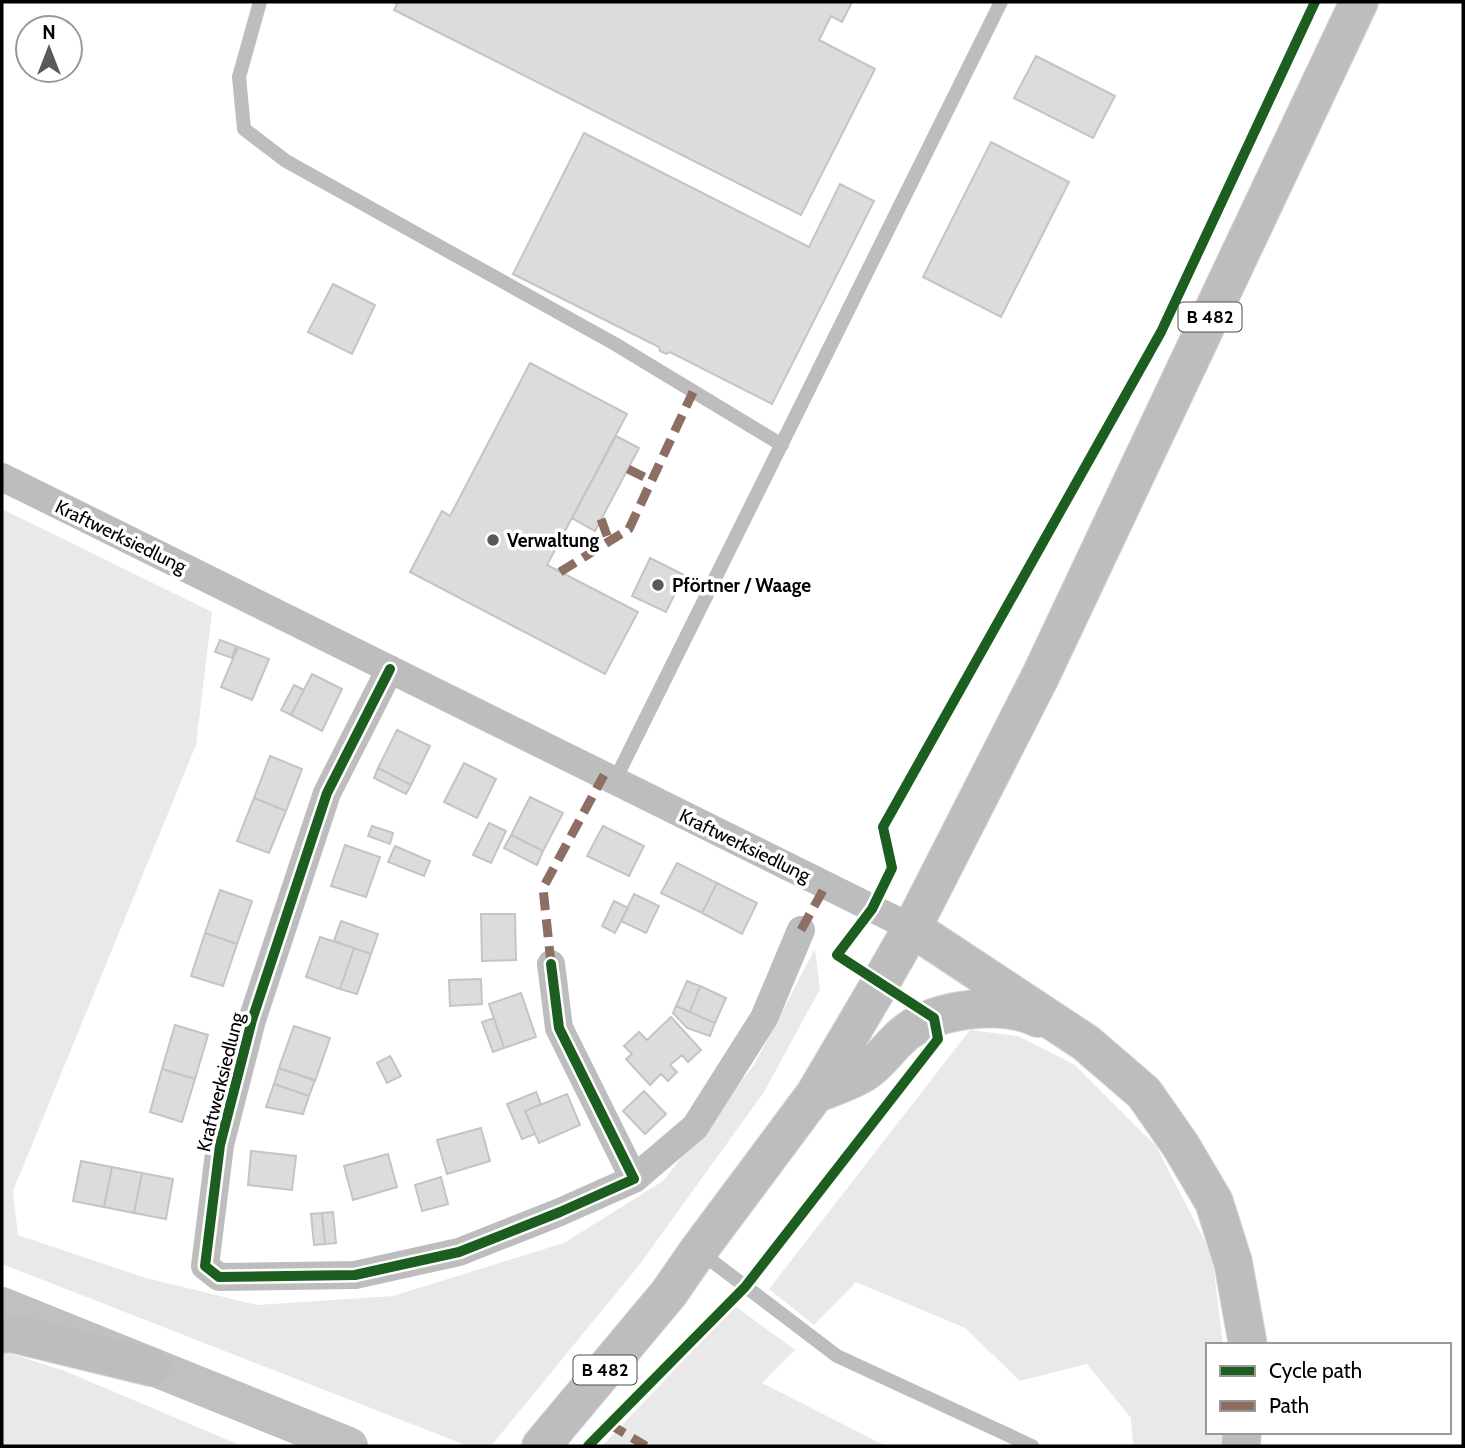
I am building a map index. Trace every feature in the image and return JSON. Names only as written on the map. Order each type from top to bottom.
[{"type":"main road","name":"B 482","points":[[541,1446],[669,1293],[815,1094],[912,928],[1040,677],[1359,2]]},
{"type":"main road","points":[[912,928],[1086,1043],[1144,1093],[1181,1146],[1214,1202],[1233,1262],[1248,1343]]},
{"type":"main road","points":[[815,1094],[862,1074],[908,1031],[933,1018],[965,1008],[1026,1012],[1086,1043]]},
{"type":"main road","points":[[2,1306],[349,1446]]},
{"type":"main road","points":[[2,1334],[12,1333],[150,1367]]},
{"type":"street","name":"Kraftwerksiedlung","points":[[2,477],[912,928]]},
{"type":"street","name":"Kraftwerksiedlung","points":[[390,669],[327,793],[252,1020],[220,1145],[205,1266],[219,1277],[355,1275],[459,1252],[634,1179],[695,1127],[764,1018],[801,930]]},
{"type":"street","points":[[551,964],[559,1028],[634,1179]]},
{"type":"lane","points":[[260,2],[239,77],[244,129],[286,161],[615,344],[782,445]]},
{"type":"lane","points":[[615,780],[1001,2]]},
{"type":"lane","points":[[698,1251],[837,1356],[1032,1446]]},
{"type":"shaded area","points":[[2,509],[212,612],[196,745],[13,1191],[18,1235],[146,1278],[257,1305],[393,1296],[564,1243],[663,1181],[754,1065],[815,949],[820,989],[764,1092],[640,1264],[491,1446],[468,1446],[2,1264]]},
{"type":"shaded area","points":[[970,1030],[1018,1036],[1075,1065],[1156,1146],[1212,1255],[1223,1343],[1206,1343],[1206,1434],[1224,1434],[1221,1446],[1133,1446],[1131,1418],[1087,1364],[1020,1381],[965,1328],[856,1282],[814,1325],[769,1289]]},
{"type":"shaded area","points":[[735,1306],[795,1350],[762,1383],[886,1446],[602,1446]]},
{"type":"shaded area","points":[[2,1351],[65,1371],[242,1446],[2,1446]]},
{"type":"building","points":[[393,2],[852,2],[842,22],[831,16],[819,40],[875,69],[801,215],[394,10],[397,4]]},
{"type":"building","points":[[1036,56],[1115,96],[1093,138],[1014,98]]},
{"type":"building","points":[[584,133],[809,247],[840,184],[874,201],[772,404],[670,352],[666,354],[660,351],[659,347],[513,274]]},
{"type":"building","points":[[991,142],[1069,182],[1001,317],[923,277]]},
{"type":"building","points":[[333,284],[375,305],[352,354],[308,332]]},
{"type":"building","name":"Verwaltung","points":[[530,363],[627,414],[547,565],[638,612],[605,674],[410,572],[442,511],[450,516]]},
{"type":"building","points":[[616,436],[639,448],[595,531],[572,518]]},
{"type":"building","name":"Pförtner / Waage","points":[[650,558],[684,575],[666,612],[632,596]]},
{"type":"building","points":[[220,640],[236,646],[232,658],[215,652]]},
{"type":"building","points":[[238,647],[269,659],[252,700],[221,687]]},
{"type":"building","points":[[312,674],[342,689],[322,731],[291,715]]},
{"type":"building","points":[[294,685],[304,690],[291,715],[281,710]]},
{"type":"building","points":[[397,730],[430,746],[411,785],[378,768]]},
{"type":"building","points":[[270,756],[302,769],[286,811],[254,798]]},
{"type":"building","points":[[464,763],[496,779],[477,818],[444,802]]},
{"type":"building","points":[[378,768],[411,785],[406,794],[374,778]]},
{"type":"building","points":[[530,797],[563,813],[543,851],[511,835]]},
{"type":"building","points":[[254,798],[286,811],[269,853],[237,841]]},
{"type":"building","points":[[489,823],[506,831],[491,863],[473,855]]},
{"type":"building","points":[[372,826],[393,833],[390,844],[368,836]]},
{"type":"building","points":[[603,826],[644,846],[629,876],[587,856]]},
{"type":"building","points":[[511,835],[543,851],[537,865],[504,848]]},
{"type":"building","points":[[345,845],[380,857],[366,897],[331,886]]},
{"type":"building","points":[[395,846],[430,861],[424,876],[388,862]]},
{"type":"building","points":[[677,863],[717,883],[702,913],[661,893]]},
{"type":"building","points":[[717,883],[757,903],[742,934],[702,913]]},
{"type":"building","points":[[220,890],[252,901],[237,944],[205,933]]},
{"type":"building","points":[[634,894],[659,906],[646,933],[621,921]]},
{"type":"building","points":[[614,901],[628,908],[615,933],[602,926]]},
{"type":"building","points":[[481,914],[515,914],[516,960],[482,961]]},
{"type":"building","points":[[341,921],[378,934],[371,954],[334,941]]},
{"type":"building","points":[[205,933],[237,944],[223,986],[191,976]]},
{"type":"building","points":[[320,937],[354,948],[340,989],[306,977]]},
{"type":"building","points":[[354,948],[371,954],[357,994],[340,989]]},
{"type":"building","points":[[481,979],[482,1004],[450,1006],[449,980]]},
{"type":"building","points":[[687,981],[700,986],[690,1012],[676,1006]]},
{"type":"building","points":[[700,986],[726,998],[715,1023],[690,1012]]},
{"type":"building","points":[[521,993],[536,1037],[504,1048],[489,1004]]},
{"type":"building","points":[[676,1006],[715,1023],[710,1036],[687,1028],[673,1013]]},
{"type":"building","points":[[671,1017],[701,1050],[688,1062],[682,1055],[670,1065],[677,1072],[668,1081],[661,1074],[650,1085],[626,1059],[632,1054],[624,1046],[639,1032],[647,1040]]},
{"type":"building","points":[[494,1018],[504,1048],[493,1052],[482,1022]]},
{"type":"building","points":[[175,1025],[208,1035],[195,1079],[162,1069]]},
{"type":"building","points":[[294,1026],[330,1038],[315,1081],[279,1068]]},
{"type":"building","points":[[390,1056],[401,1076],[387,1083],[377,1063]]},
{"type":"building","points":[[279,1068],[315,1080],[309,1096],[274,1084]]},
{"type":"building","points":[[162,1069],[195,1079],[182,1122],[150,1112]]},
{"type":"building","points":[[274,1084],[309,1096],[303,1114],[266,1107]]},
{"type":"building","points":[[644,1091],[666,1114],[645,1134],[623,1111]]},
{"type":"building","points":[[536,1092],[541,1104],[525,1111],[535,1134],[522,1139],[507,1104]]},
{"type":"building","points":[[567,1094],[580,1125],[539,1143],[525,1111]]},
{"type":"building","points":[[481,1128],[490,1161],[447,1174],[437,1140]]},
{"type":"building","points":[[251,1151],[296,1156],[292,1190],[248,1185]]},
{"type":"building","points":[[388,1154],[397,1187],[353,1200],[344,1166]]},
{"type":"building","points":[[81,1161],[112,1167],[104,1207],[73,1201]]},
{"type":"building","points":[[112,1167],[142,1173],[134,1213],[104,1207]]},
{"type":"building","points":[[142,1173],[173,1179],[166,1219],[134,1213]]},
{"type":"building","points":[[441,1177],[448,1204],[422,1211],[415,1185]]},
{"type":"building","points":[[333,1212],[336,1243],[325,1244],[322,1213]]},
{"type":"building","points":[[322,1213],[325,1244],[314,1245],[311,1214]]},
{"type":"marked path","points":[[560,572],[629,529],[693,392]]},
{"type":"marked path","points":[[628,469],[652,481]]},
{"type":"marked path","points":[[601,519],[609,541]]},
{"type":"marked path","points":[[551,964],[543,888],[604,775]]},
{"type":"marked path","points":[[801,930],[826,885]]},
{"type":"marked path","points":[[609,1424],[646,1446]]},
{"type":"cycle path","points":[[588,1446],[745,1287],[938,1039],[934,1018],[837,955],[872,909],[892,868],[883,827],[1161,332],[1315,2]]},
{"type":"cycle path","points":[[390,669],[327,793],[252,1020],[220,1145],[205,1266],[219,1277],[355,1275],[459,1252],[634,1179],[559,1028],[551,964]]},
{"type":"place","name":"Verwaltung","points":[[493,540]]},
{"type":"place","name":"Pförtner / Waage","points":[[658,585]]}]
